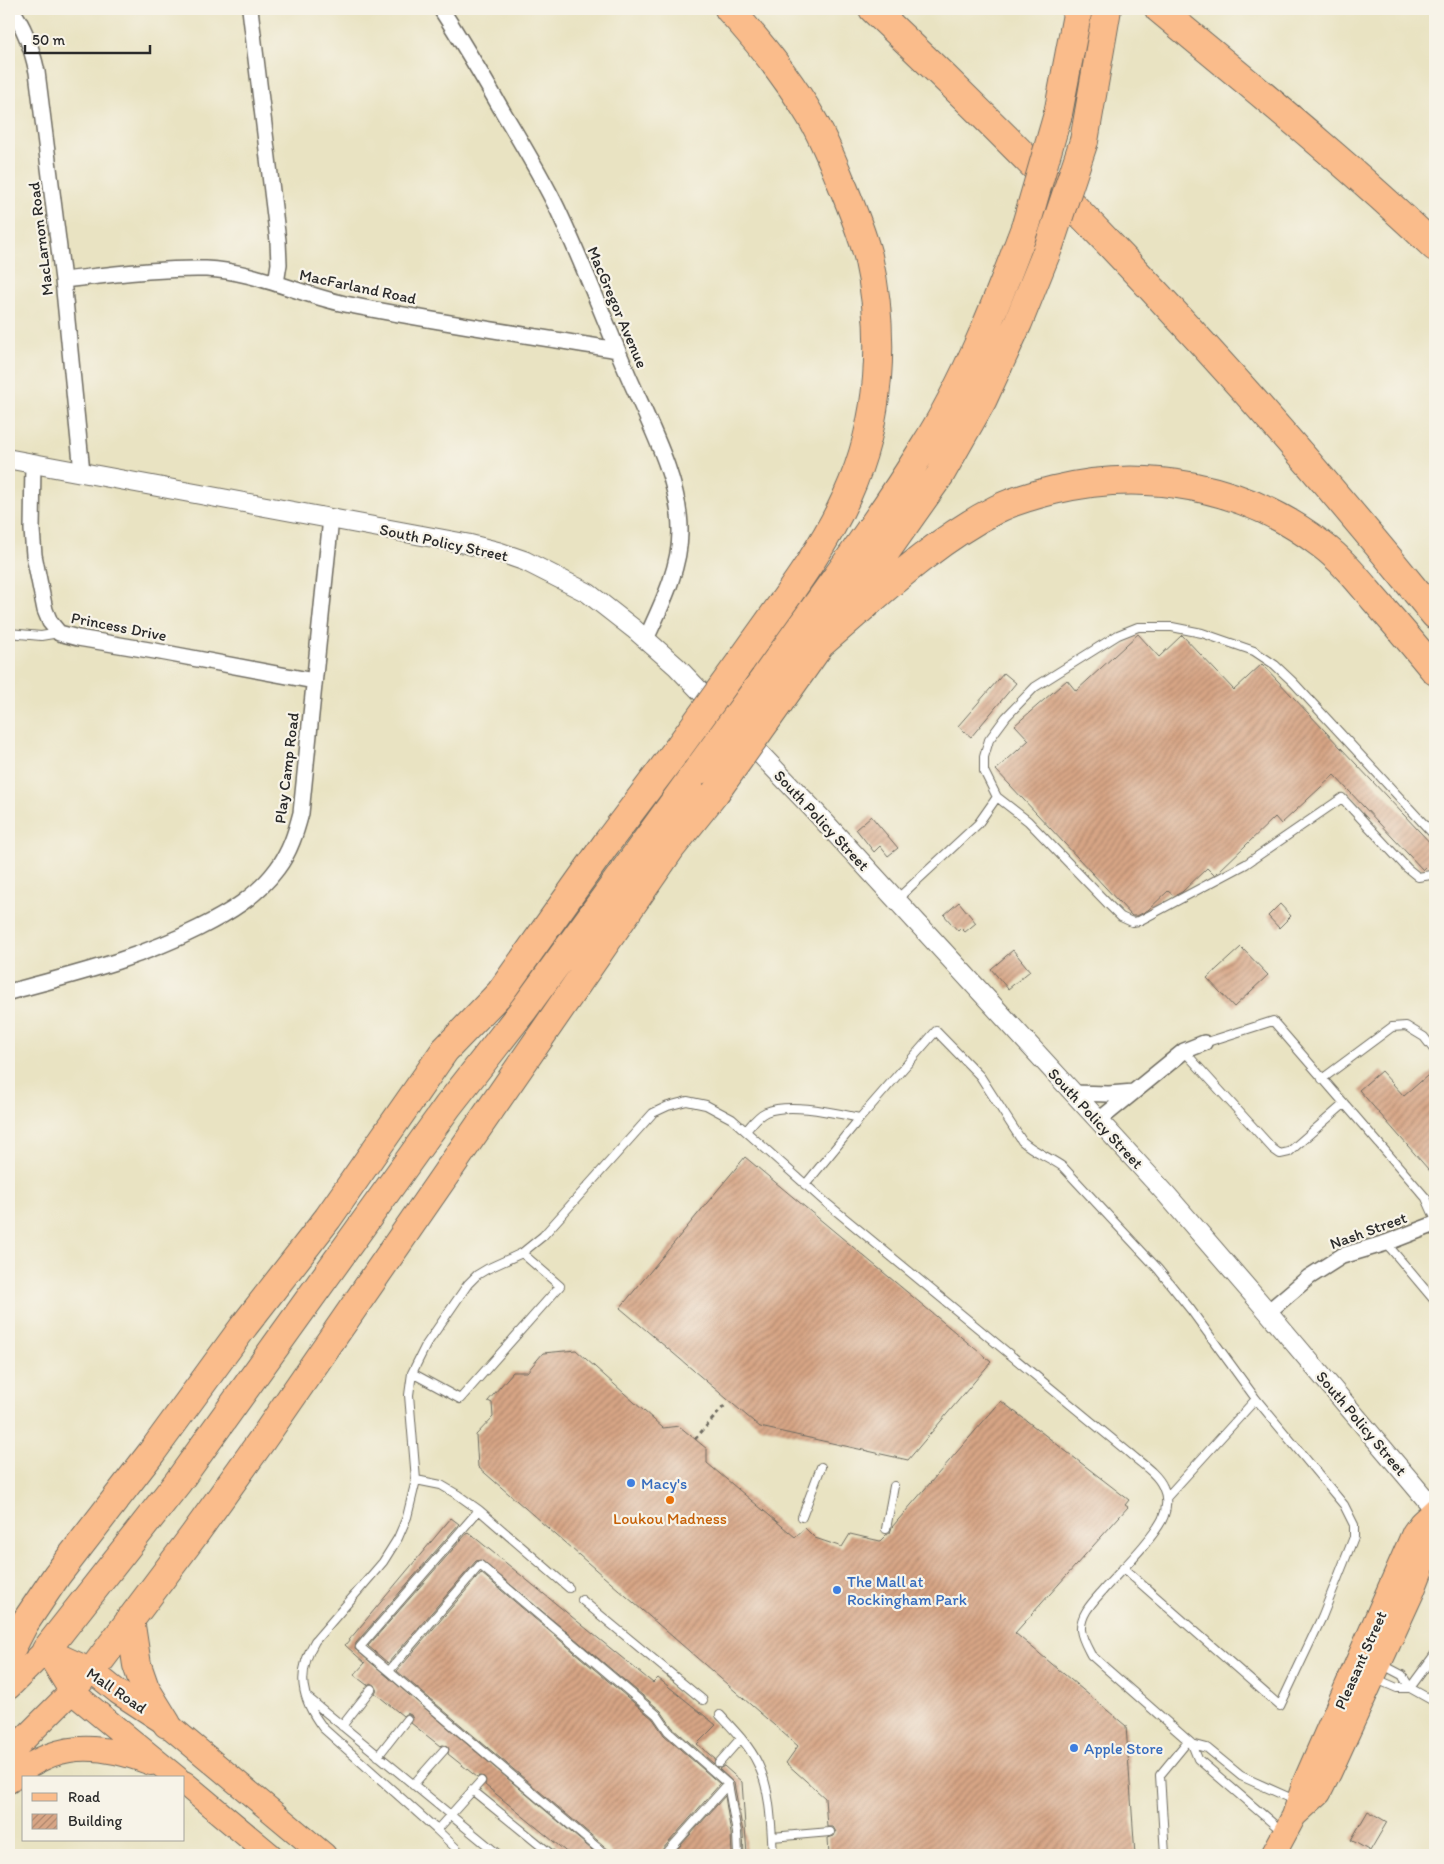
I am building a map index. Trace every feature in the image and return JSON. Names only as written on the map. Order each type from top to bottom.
[{"type":"highway","points":[[9,1653],[24,1624],[57,1575],[152,1452],[244,1326],[328,1218],[445,1050],[500,993],[606,844],[676,751],[818,550],[848,496],[859,467],[869,430],[878,376],[878,315],[867,254],[832,159],[811,117],[779,69],[729,9]]},
{"type":"highway","points":[[873,9],[999,130],[1157,293],[1291,442],[1435,615]]},
{"type":"highway","points":[[1159,9],[1309,133],[1435,247]]},
{"type":"highway","points":[[46,1650],[178,1482],[448,1106],[524,1009],[761,683],[878,518],[924,448],[964,375],[998,300],[1026,225],[1058,114],[1077,12]]},
{"type":"highway","points":[[92,1671],[251,1456],[670,848],[715,793],[940,475],[983,399],[1018,323],[1049,246],[1084,141],[1106,18]]},
{"type":"highway","points":[[823,642],[913,564],[961,530],[997,509],[1032,495],[1069,486],[1102,481],[1144,479],[1215,491],[1238,498],[1267,511],[1298,529],[1322,545],[1349,570],[1435,671]]},
{"type":"highway","points":[[448,1106],[500,993]]},
{"type":"highway","points":[[130,1619],[138,1665],[145,1688],[168,1724]]},
{"type":"main road","name":"Pleasant Street","points":[[1293,1817],[1319,1793],[1413,1590],[1432,1541],[1435,1511]]},
{"type":"main road","name":"Pleasant Street","points":[[1273,1855],[1293,1817],[1306,1782],[1414,1533],[1421,1523],[1435,1511]]},
{"type":"main road","points":[[1413,1590],[1424,1578],[1435,1572]]},
{"type":"main road","name":"Mall Road","points":[[46,1650],[92,1671],[118,1692],[168,1724],[324,1855]]},
{"type":"main road","name":"Mall Road","points":[[46,1650],[71,1691],[175,1776]]},
{"type":"main road","points":[[9,1687],[46,1650]]},
{"type":"main road","points":[[9,1754],[92,1671]]},
{"type":"main road","points":[[9,1782],[35,1762],[54,1753],[75,1748],[116,1751],[174,1776]]},
{"type":"main road","name":"Mall Road","points":[[185,1784],[270,1855]]},
{"type":"street","name":"MacLarnon Road","points":[[11,9],[18,18],[26,35],[37,72],[63,280],[82,472]]},
{"type":"street","points":[[250,9],[278,241],[279,264],[276,284]]},
{"type":"street","name":"MacGregor Avenue","points":[[441,9],[540,174],[584,271],[670,475],[679,512],[679,552],[674,571],[646,639]]},
{"type":"street","name":"MacFarland Road","points":[[63,280],[172,270],[207,269],[254,275],[298,292],[345,304],[617,350]]},
{"type":"street","name":"South Policy Street","points":[[9,459],[468,544],[525,561],[588,593],[646,639],[677,668],[798,793],[1167,1195],[1435,1511]]},
{"type":"street","name":"Princess Drive","points":[[34,463],[32,530],[34,555],[45,610],[50,622],[59,633],[314,681]]},
{"type":"street","name":"Play Camp Road","points":[[9,992],[131,958],[168,944],[236,908],[266,882],[279,867],[296,832],[301,813],[332,518]]},
{"type":"street","points":[[1098,1121],[1184,1051],[1204,1043]]},
{"type":"street","points":[[1072,1093],[1109,1094],[1134,1092]]},
{"type":"street","name":"Nash Street","points":[[1268,1312],[1324,1266],[1342,1256],[1386,1243],[1435,1224]]},
{"type":"lane","points":[[1435,836],[1293,682],[1275,665],[1254,651],[1202,633],[1172,627],[1138,628],[1118,635],[1035,687],[1006,717],[989,740],[984,757],[984,771],[997,797],[1028,821],[1121,917],[1132,922],[1139,921],[1163,909],[1246,864],[1342,798],[1407,868],[1418,877],[1435,872]]},
{"type":"lane","points":[[9,633],[42,636],[59,633]]},
{"type":"lane","points":[[896,900],[978,824],[997,797]]},
{"type":"lane","points":[[1204,1043],[1273,1021],[1426,1198],[1435,1218]]},
{"type":"lane","points":[[1322,1079],[1392,1027],[1406,1026],[1424,1037],[1435,1051]]},
{"type":"lane","points":[[805,1185],[860,1118],[936,1031],[980,1076],[1022,1141],[1031,1150],[1052,1159],[1062,1166],[1158,1269],[1191,1310],[1256,1399],[1344,1505],[1354,1525],[1354,1537],[1329,1601],[1303,1661],[1280,1706],[1123,1568]]},
{"type":"lane","points":[[1184,1051],[1273,1150],[1280,1154],[1289,1152],[1344,1104]]},
{"type":"lane","points":[[463,1855],[323,1728],[312,1715],[303,1681],[306,1656],[315,1642],[383,1562],[398,1538],[407,1516],[416,1480],[409,1395],[412,1373],[426,1346],[468,1284],[477,1275],[522,1253],[544,1236],[653,1113],[668,1106],[687,1101],[706,1105],[722,1112],[746,1131],[805,1185],[1157,1478],[1163,1486],[1166,1498],[1166,1508],[1162,1519],[1123,1568],[1090,1605],[1083,1617],[1081,1630],[1084,1643],[1091,1655],[1190,1743],[1198,1759],[1293,1817]]},
{"type":"lane","points":[[746,1131],[759,1116],[780,1109],[805,1109],[860,1118]]},
{"type":"lane","points":[[1386,1243],[1435,1299]]},
{"type":"lane","points":[[412,1373],[460,1399],[560,1286],[522,1253]]},
{"type":"lane","points":[[1166,1498],[1256,1399]]},
{"type":"lane","points":[[802,1517],[821,1467]]},
{"type":"lane","points":[[416,1480],[441,1485],[458,1494],[569,1588]]},
{"type":"lane","points":[[886,1528],[894,1486]]},
{"type":"lane","points":[[479,1510],[360,1647],[606,1855]]},
{"type":"lane","points":[[389,1671],[480,1566],[657,1715],[668,1731],[728,1784],[737,1833],[738,1855]]},
{"type":"lane","points":[[582,1600],[703,1700]]},
{"type":"lane","points":[[1410,1688],[1435,1654]]},
{"type":"lane","points":[[1376,1670],[1397,1688],[1410,1688]]},
{"type":"lane","points":[[1376,1670],[1402,1675],[1410,1688],[1435,1702]]},
{"type":"lane","points":[[342,1726],[371,1689]]},
{"type":"lane","points":[[306,1696],[499,1855]]},
{"type":"lane","points":[[720,1715],[741,1738],[758,1765],[764,1782],[773,1855]]},
{"type":"lane","points":[[378,1756],[407,1719]]},
{"type":"lane","points":[[719,1763],[741,1738]]},
{"type":"lane","points":[[1190,1743],[1207,1748],[1293,1817]]},
{"type":"lane","points":[[1166,1855],[1160,1775],[1190,1743]]},
{"type":"lane","points":[[413,1785],[444,1750]]},
{"type":"lane","points":[[437,1830],[481,1781]]},
{"type":"lane","points":[[665,1855],[728,1784]]},
{"type":"lane","points":[[472,1790],[552,1855]]},
{"type":"lane","points":[[772,1837],[830,1832]]},
{"type":"path","points":[[695,1440],[726,1404]]},
{"type":"building","points":[[1138,634],[1159,657],[1182,635],[1234,690],[1262,664],[1435,848],[1435,858],[1423,870],[1334,775],[1281,824],[1275,817],[1217,873],[1214,875],[1207,868],[1182,892],[1174,896],[1168,891],[1148,910],[1137,916],[1132,916],[996,770],[1029,740],[1015,725],[1067,680],[1076,691]]},
{"type":"building","points":[[1004,673],[1016,683],[971,737],[958,726]]},
{"type":"building","points":[[871,816],[898,848],[888,856],[880,846],[874,852],[856,829]]},
{"type":"building","points":[[959,902],[976,923],[965,932],[961,928],[958,931],[944,915]]},
{"type":"building","points":[[1280,904],[1291,916],[1279,928],[1268,916]]},
{"type":"building","points":[[1241,947],[1268,975],[1234,1007],[1207,978]]},
{"type":"building","points":[[1013,950],[1030,971],[1008,989],[991,969]]},
{"type":"building","points":[[1435,1069],[1435,1177],[1359,1090],[1381,1071],[1404,1096]]},
{"type":"building","points":[[745,1157],[991,1362],[908,1460],[760,1427],[620,1308]]},
{"type":"building","name":"The Mall at Rockingham Park","points":[[576,1350],[663,1428],[679,1426],[707,1449],[707,1463],[795,1537],[805,1528],[815,1538],[842,1547],[850,1534],[880,1541],[890,1533],[892,1527],[1001,1401],[1129,1500],[1125,1505],[1128,1507],[1015,1633],[1126,1726],[1135,1855],[829,1855],[828,1838],[834,1836],[836,1832],[833,1827],[827,1827],[825,1798],[786,1763],[798,1746],[478,1467],[476,1435],[493,1417],[492,1403],[488,1401],[513,1372],[527,1372],[543,1353]]},
{"type":"building","points":[[451,1518],[459,1524],[356,1643],[355,1649],[598,1855],[570,1855],[485,1785],[486,1780],[484,1777],[477,1777],[448,1754],[449,1749],[447,1746],[440,1746],[411,1723],[413,1719],[411,1715],[407,1713],[403,1716],[375,1693],[377,1689],[375,1685],[371,1683],[367,1685],[354,1675],[365,1663],[345,1645]]},
{"type":"building","points":[[468,1532],[653,1683],[658,1678],[716,1725],[697,1744],[715,1759],[714,1764],[672,1727],[661,1711],[481,1560],[476,1561],[388,1663],[368,1646]]},
{"type":"building","points":[[481,1573],[653,1719],[664,1735],[720,1784],[661,1851],[660,1855],[612,1855],[610,1851],[397,1671]]},
{"type":"building","points":[[724,1766],[742,1782],[747,1855],[744,1855],[743,1832],[734,1783],[719,1769]]},
{"type":"building","points":[[725,1796],[732,1855],[672,1855]]},
{"type":"building","points":[[1368,1811],[1387,1822],[1370,1851],[1351,1840]]},
{"type":"place","name":"Macy's","points":[[631,1483]]},
{"type":"place","name":"Loukou Madness","points":[[670,1500]]},
{"type":"place","name":"The Mall at Rockingham Park","points":[[837,1590]]},
{"type":"place","name":"Apple Store","points":[[1074,1748]]}]
